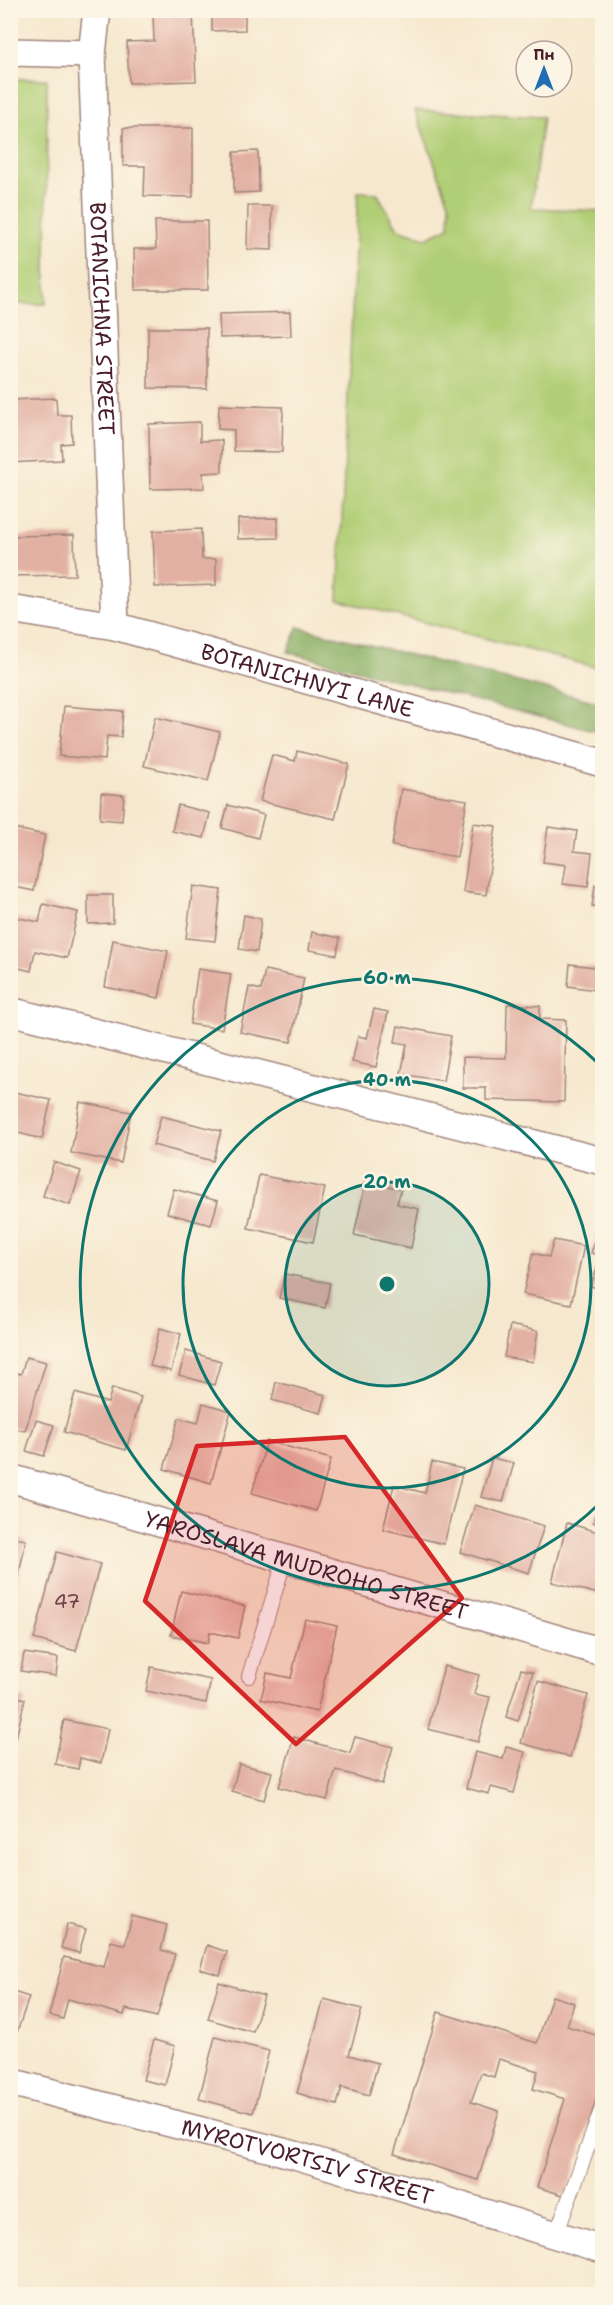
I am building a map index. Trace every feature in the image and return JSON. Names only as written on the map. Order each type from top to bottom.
[{"type":"street","name":"BOTANICHNA STREET","points":[[97,10],[92,54],[115,626]]},
{"type":"street","points":[[10,52],[92,54]]},
{"type":"street","name":"BOTANICHNYI LANE","points":[[10,609],[115,626],[603,763]]},
{"type":"street","points":[[10,1011],[603,1161]]},
{"type":"street","name":"YAROSLAVA MUDROHO STREET","points":[[10,1478],[603,1652]]},
{"type":"street","name":"MYROTVORTSIV STREET","points":[[10,2082],[295,2155],[603,2249]]},
{"type":"lane","points":[[249,1677],[285,1558]]},
{"type":"lane","points":[[556,2235],[603,2108]]},
{"type":"highlighted area","points":[[345,1437],[462,1598],[296,1744],[145,1601],[197,1446]]},
{"type":"green space","points":[[11,79],[47,79],[46,304],[11,304]]},
{"type":"green space","points":[[415,110],[543,117],[531,208],[602,211],[602,669],[338,600],[358,192],[377,193],[398,229],[426,238],[449,227],[450,206]]},
{"type":"green space","points":[[298,627],[602,703],[602,733],[288,652]]},
{"type":"building","points":[[212,10],[245,10],[245,30],[212,31]]},
{"type":"building","points":[[193,13],[196,81],[129,83],[127,42],[154,41],[153,15]]},
{"type":"building","points":[[123,128],[193,128],[193,197],[144,196],[145,166],[123,166]]},
{"type":"building","points":[[258,151],[259,192],[234,193],[234,152]]},
{"type":"building","points":[[248,206],[272,206],[272,250],[247,249]]},
{"type":"building","points":[[155,221],[207,221],[208,290],[135,290],[134,249],[156,249]]},
{"type":"building","points":[[290,312],[291,336],[220,338],[219,314]]},
{"type":"building","points":[[148,328],[207,328],[207,389],[148,388]]},
{"type":"building","points":[[56,398],[57,415],[71,415],[72,443],[61,444],[62,460],[10,463],[10,400]]},
{"type":"building","points":[[219,405],[283,407],[282,452],[234,451],[234,430],[218,429]]},
{"type":"building","points":[[200,422],[200,441],[222,440],[222,472],[203,473],[204,488],[150,489],[149,424]]},
{"type":"building","points":[[10,479],[13,479],[14,521],[10,521]]},
{"type":"building","points":[[278,518],[278,538],[238,539],[238,519]]},
{"type":"building","points":[[201,529],[202,559],[216,559],[216,585],[155,587],[153,531]]},
{"type":"building","points":[[74,535],[75,575],[10,576],[10,536]]},
{"type":"building","points":[[64,706],[123,711],[121,737],[107,736],[105,760],[59,756]]},
{"type":"building","points":[[155,717],[220,732],[208,781],[144,766]]},
{"type":"building","points":[[297,751],[349,764],[335,819],[260,801],[272,755],[295,761]]},
{"type":"building","points":[[401,789],[467,800],[457,857],[392,846]]},
{"type":"building","points":[[101,793],[124,795],[122,821],[100,819]]},
{"type":"building","points":[[178,805],[210,813],[204,838],[172,831]]},
{"type":"building","points":[[228,805],[264,815],[258,838],[222,828]]},
{"type":"building","points":[[473,823],[496,826],[486,895],[463,892]]},
{"type":"building","points":[[548,827],[577,831],[574,851],[592,853],[588,887],[563,884],[566,865],[543,862]]},
{"type":"building","points":[[12,828],[45,835],[34,891],[10,886]]},
{"type":"building","points":[[595,885],[602,886],[602,907],[592,906]]},
{"type":"building","points":[[193,886],[221,890],[215,941],[186,938]]},
{"type":"building","points":[[88,895],[113,895],[113,923],[88,924]]},
{"type":"building","points":[[43,904],[78,912],[67,958],[35,951],[31,971],[10,966],[10,916],[39,922]]},
{"type":"building","points":[[244,915],[261,919],[257,952],[239,949]]},
{"type":"building","points":[[312,932],[340,938],[337,955],[309,950]]},
{"type":"building","points":[[113,940],[168,951],[159,998],[105,987]]},
{"type":"building","points":[[570,964],[602,968],[602,991],[568,986]]},
{"type":"building","points":[[198,969],[231,974],[222,1029],[190,1024]]},
{"type":"building","points":[[265,970],[304,978],[291,1042],[240,1032],[249,987],[261,990]]},
{"type":"building","points":[[507,1004],[540,1006],[540,1019],[566,1020],[564,1102],[486,1100],[486,1088],[463,1088],[463,1057],[506,1058]]},
{"type":"building","points":[[374,1009],[388,1012],[376,1067],[352,1062],[358,1036],[367,1038]]},
{"type":"building","points":[[398,1026],[451,1036],[443,1081],[401,1074],[407,1044],[395,1042]]},
{"type":"building","points":[[10,1091],[51,1100],[42,1139],[10,1131]]},
{"type":"building","points":[[80,1102],[131,1112],[121,1163],[71,1153]]},
{"type":"building","points":[[161,1116],[221,1131],[213,1161],[153,1145]]},
{"type":"building","points":[[54,1162],[81,1171],[70,1205],[43,1196]]},
{"type":"building","points":[[259,1175],[325,1188],[313,1242],[248,1228]]},
{"type":"building","points":[[366,1181],[401,1189],[397,1204],[419,1209],[411,1248],[354,1235]]},
{"type":"building","points":[[174,1189],[218,1201],[211,1225],[167,1213]]},
{"type":"building","points":[[602,1219],[602,1290],[591,1286],[601,1256],[591,1253]]},
{"type":"building","points":[[554,1240],[584,1246],[571,1304],[523,1294],[533,1253],[549,1257]]},
{"type":"building","points":[[285,1274],[330,1283],[325,1308],[279,1298]]},
{"type":"building","points":[[510,1325],[538,1331],[533,1362],[504,1357]]},
{"type":"building","points":[[160,1328],[181,1334],[171,1371],[150,1366]]},
{"type":"building","points":[[186,1351],[221,1361],[214,1385],[179,1375]]},
{"type":"building","points":[[26,1357],[46,1362],[25,1431],[10,1427],[10,1371],[21,1374]]},
{"type":"building","points":[[276,1382],[326,1395],[321,1413],[272,1400]]},
{"type":"building","points":[[112,1388],[141,1397],[126,1450],[64,1432],[75,1393],[108,1403]]},
{"type":"building","points":[[203,1403],[231,1411],[211,1483],[164,1469],[179,1418],[198,1423]]},
{"type":"building","points":[[36,1420],[54,1425],[44,1456],[26,1451]]},
{"type":"building","points":[[267,1441],[331,1459],[316,1511],[252,1493]]},
{"type":"building","points":[[492,1458],[514,1463],[503,1502],[481,1497]]},
{"type":"building","points":[[432,1462],[463,1469],[444,1544],[383,1529],[394,1485],[425,1493]]},
{"type":"building","points":[[599,1504],[602,1505],[602,1525],[593,1522]]},
{"type":"building","points":[[475,1505],[544,1526],[529,1573],[460,1552]]},
{"type":"building","points":[[567,1523],[602,1533],[602,1595],[552,1582]]},
{"type":"building","points":[[10,1537],[26,1540],[16,1589],[10,1587]]},
{"type":"building","points":[[57,1552],[100,1564],[76,1651],[34,1639]]},
{"type":"building","points":[[181,1591],[245,1606],[238,1638],[210,1632],[208,1643],[171,1635]]},
{"type":"building","points":[[305,1619],[337,1626],[317,1712],[261,1699],[267,1673],[291,1678]]},
{"type":"building","points":[[24,1653],[58,1658],[56,1676],[21,1671]]},
{"type":"building","points":[[444,1666],[479,1675],[474,1694],[490,1697],[478,1742],[428,1729]]},
{"type":"building","points":[[151,1667],[211,1680],[206,1703],[146,1691]]},
{"type":"building","points":[[521,1669],[533,1672],[518,1721],[506,1717]]},
{"type":"building","points":[[538,1681],[588,1695],[570,1757],[521,1743]]},
{"type":"building","points":[[10,1695],[25,1699],[11,1760],[10,1759]]},
{"type":"building","points":[[64,1720],[108,1729],[101,1763],[80,1758],[78,1769],[55,1764]]},
{"type":"building","points":[[294,1737],[350,1753],[355,1737],[393,1747],[382,1784],[336,1770],[327,1800],[279,1787]]},
{"type":"building","points":[[506,1747],[525,1752],[514,1793],[491,1787],[489,1794],[466,1788],[475,1752],[503,1759]]},
{"type":"building","points":[[239,1764],[272,1772],[264,1800],[232,1791]]},
{"type":"building","points":[[132,1916],[167,1925],[161,1950],[175,1954],[157,2017],[126,2009],[124,2015],[68,1999],[63,2019],[49,2015],[64,1957],[104,1967],[111,1941],[125,1945]]},
{"type":"building","points":[[67,1924],[86,1929],[79,1953],[61,1948]]},
{"type":"building","points":[[207,1945],[227,1952],[220,1975],[200,1969]]},
{"type":"building","points":[[219,1982],[264,1996],[253,2032],[208,2019]]},
{"type":"building","points":[[10,1991],[29,1997],[12,2047],[10,2046]]},
{"type":"building","points":[[552,1996],[574,2003],[567,2026],[602,2037],[602,2080],[566,2196],[537,2187],[565,2099],[533,2089],[538,2071],[499,2059],[494,2077],[481,2073],[471,2102],[499,2111],[478,2180],[394,2154],[438,2012],[537,2043]]},
{"type":"building","points":[[324,1999],[362,2009],[349,2055],[378,2063],[369,2095],[342,2087],[337,2105],[297,2093]]},
{"type":"building","points":[[215,2037],[269,2051],[253,2113],[199,2099]]},
{"type":"building","points":[[154,2040],[175,2046],[165,2085],[143,2080]]}]
